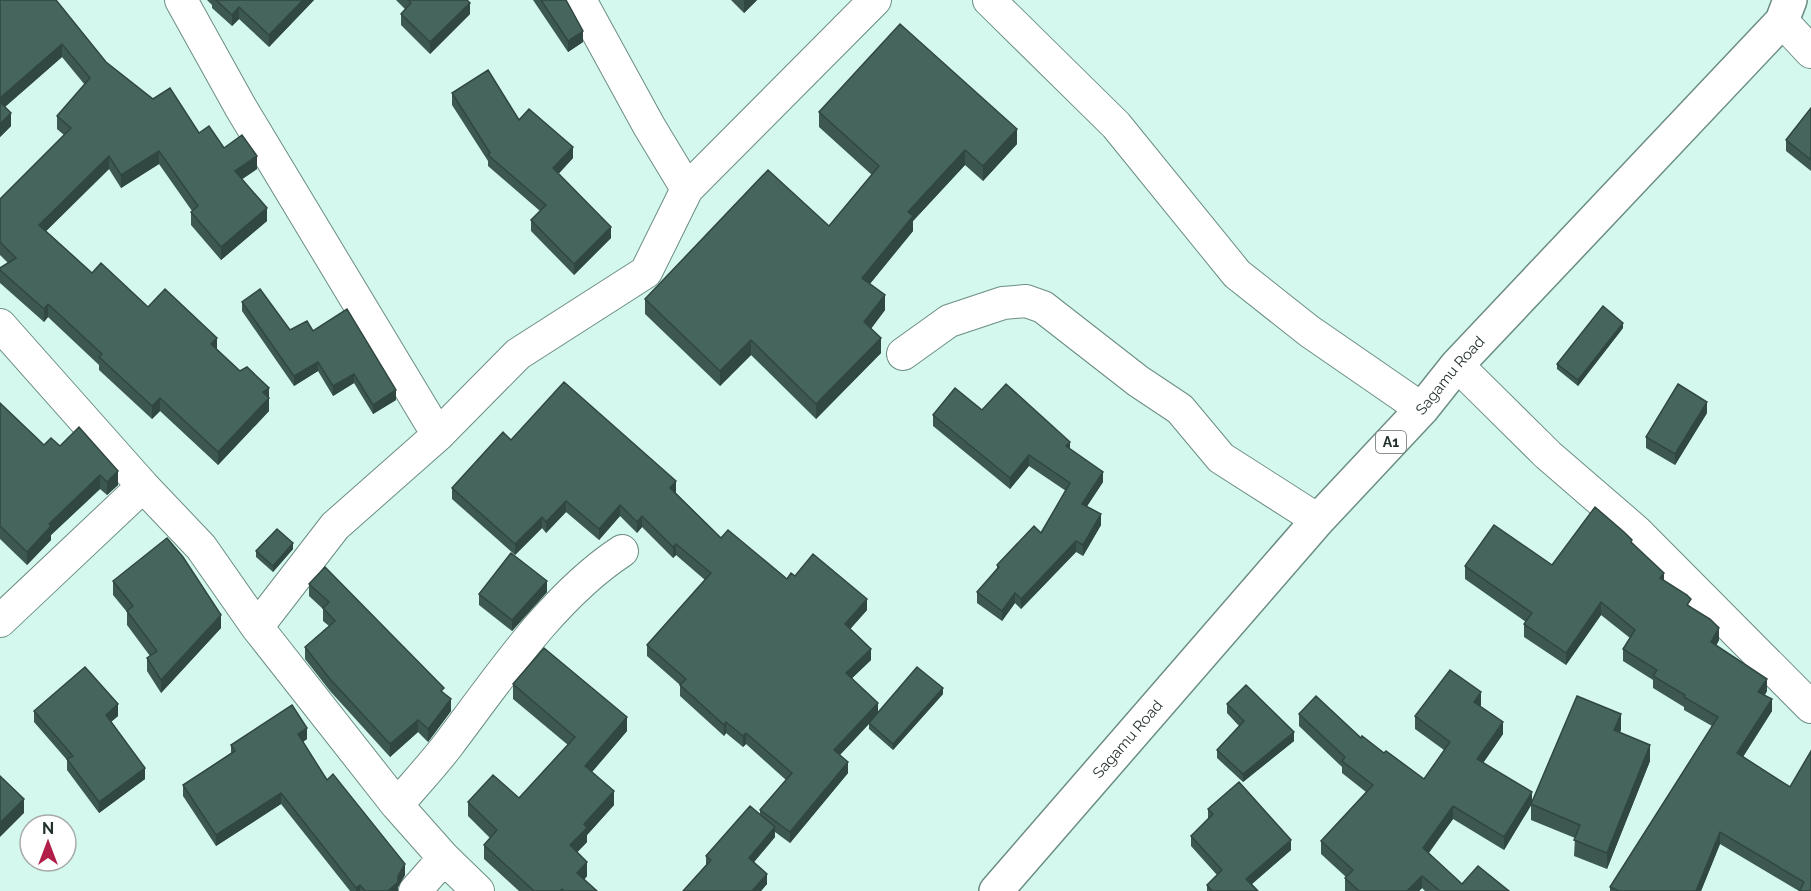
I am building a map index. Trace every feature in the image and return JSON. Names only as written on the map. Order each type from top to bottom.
[{"type":"highway","name":"Sagamu Road","points":[[996,891],[1318,520],[1422,409],[1457,365],[1786,10]]},
{"type":"street","points":[[181,0],[241,108],[438,435]]},
{"type":"street","points":[[580,0],[649,126],[687,189]]},
{"type":"street","points":[[257,627],[334,526],[438,435],[518,354],[646,272],[687,189],[875,0]]},
{"type":"street","points":[[989,0],[1116,125],[1237,274],[1309,331],[1422,409]]},
{"type":"street","points":[[1786,10],[1811,52]]},
{"type":"street","points":[[903,354],[949,321],[1003,303],[1026,301],[1043,307],[1138,381],[1180,409],[1221,458],[1318,520]]},
{"type":"street","points":[[0,325],[143,486],[201,547],[257,627],[398,805],[444,858],[478,891]]},
{"type":"street","points":[[1457,365],[1548,455],[1636,531],[1811,707]]},
{"type":"street","points":[[0,621],[143,486]]},
{"type":"street","points":[[398,805],[448,745],[514,657],[599,566],[622,551]]},
{"type":"street","points":[[415,891],[444,858]]},
{"type":"building","points":[[0,0],[56,0],[106,62],[153,99],[170,88],[199,133],[209,126],[224,148],[242,135],[257,156],[235,171],[267,208],[221,247],[191,212],[198,206],[159,151],[121,175],[109,156],[39,225],[92,273],[101,263],[148,307],[165,289],[217,338],[211,344],[240,371],[247,367],[269,388],[263,392],[269,398],[218,452],[160,398],[152,406],[99,357],[102,354],[48,304],[44,309],[0,270],[16,258],[0,242],[0,199],[71,128],[57,116],[90,78],[62,44],[0,98]]},
{"type":"building","points":[[216,0],[303,0],[269,35],[239,7],[232,15]]},
{"type":"building","points":[[408,0],[467,0],[470,3],[430,42],[401,14],[411,3]]},
{"type":"building","points":[[541,0],[566,0],[583,31],[568,41]]},
{"type":"building","points":[[900,24],[1017,129],[983,166],[965,150],[908,212],[913,216],[862,278],[885,295],[864,322],[881,338],[816,404],[751,340],[720,371],[645,299],[768,170],[829,226],[879,166],[819,112]]},
{"type":"building","points":[[488,70],[519,120],[529,109],[573,147],[553,168],[611,227],[574,264],[531,220],[546,205],[488,155],[490,153],[452,93]]},
{"type":"building","points":[[0,102],[11,113],[0,124]]},
{"type":"building","points":[[1811,108],[1811,160],[1786,140]]},
{"type":"building","points":[[260,289],[290,330],[307,321],[313,331],[347,309],[396,390],[373,405],[354,374],[333,386],[318,362],[294,376],[242,302]]},
{"type":"building","points":[[1603,306],[1623,323],[1578,380],[1557,364]]},
{"type":"building","points":[[564,382],[676,481],[670,488],[721,538],[728,530],[787,579],[791,573],[795,576],[813,554],[867,599],[845,624],[871,649],[846,673],[878,703],[834,750],[848,762],[790,832],[760,810],[792,773],[746,733],[743,736],[726,722],[724,725],[680,685],[686,679],[647,645],[711,573],[676,544],[673,547],[642,516],[637,522],[620,505],[599,529],[566,501],[546,522],[542,517],[515,544],[452,488],[503,432],[511,440]]},
{"type":"building","points":[[1006,384],[1070,442],[1066,446],[1103,472],[1082,504],[1101,514],[1083,545],[1076,541],[1021,599],[1015,593],[1002,611],[977,592],[999,567],[997,565],[1034,526],[1041,533],[1070,483],[1029,455],[1010,478],[933,415],[955,388],[982,410]]},
{"type":"building","points":[[1678,384],[1707,402],[1675,454],[1646,437]]},
{"type":"building","points":[[0,403],[44,445],[51,438],[60,446],[79,427],[118,471],[107,482],[100,475],[49,524],[51,526],[27,552],[0,526]]},
{"type":"building","points":[[1595,507],[1624,532],[1632,540],[1631,542],[1664,573],[1660,578],[1691,599],[1687,605],[1710,619],[1719,628],[1711,642],[1767,679],[1758,692],[1772,699],[1737,753],[1790,787],[1811,751],[1811,891],[1800,890],[1804,882],[1720,832],[1696,891],[1619,891],[1610,887],[1718,717],[1653,676],[1657,670],[1623,649],[1635,630],[1601,602],[1566,653],[1524,624],[1532,613],[1465,566],[1494,525],[1552,565]]},
{"type":"building","points":[[277,529],[293,543],[273,566],[256,551]]},
{"type":"building","points":[[167,538],[183,557],[221,615],[161,680],[147,658],[157,651],[127,611],[133,606],[113,581]]},
{"type":"building","points":[[511,553],[547,581],[512,620],[479,594]]},
{"type":"building","points":[[325,567],[444,688],[441,691],[451,699],[428,729],[418,720],[390,744],[330,679],[305,647],[335,621],[323,608],[329,602],[309,584]]},
{"type":"building","points":[[544,648],[627,717],[585,766],[614,791],[584,824],[587,828],[570,845],[587,862],[577,873],[597,891],[564,891],[562,889],[560,891],[534,891],[484,845],[497,830],[468,802],[493,775],[519,798],[575,737],[513,684]]},
{"type":"building","points":[[85,667],[118,704],[106,715],[145,768],[99,802],[67,759],[73,756],[34,711]]},
{"type":"building","points":[[917,667],[943,688],[893,744],[869,723]]},
{"type":"building","points":[[1450,670],[1481,692],[1474,702],[1503,722],[1477,759],[1532,792],[1504,837],[1453,806],[1423,848],[1462,884],[1478,866],[1509,891],[1440,891],[1422,876],[1407,891],[1359,891],[1345,878],[1353,870],[1321,841],[1373,785],[1342,761],[1345,757],[1299,714],[1316,696],[1361,738],[1362,736],[1384,753],[1386,751],[1424,779],[1450,742],[1415,716]]},
{"type":"building","points":[[1246,685],[1294,732],[1243,774],[1217,750],[1244,721],[1227,704]]},
{"type":"building","points":[[1577,696],[1621,714],[1614,730],[1650,745],[1607,853],[1574,840],[1580,825],[1531,804]]},
{"type":"building","points":[[292,705],[307,728],[298,734],[327,780],[333,774],[405,864],[398,876],[398,882],[388,891],[365,891],[360,885],[356,888],[281,793],[216,835],[183,785],[235,751],[231,745]]},
{"type":"building","points":[[0,776],[24,799],[0,823]]},
{"type":"building","points":[[1239,782],[1291,840],[1246,879],[1258,891],[1212,891],[1207,885],[1222,870],[1191,836],[1213,814],[1208,809]]},
{"type":"building","points":[[750,806],[775,827],[749,858],[767,874],[752,891],[683,891],[711,860],[706,856]]}]
